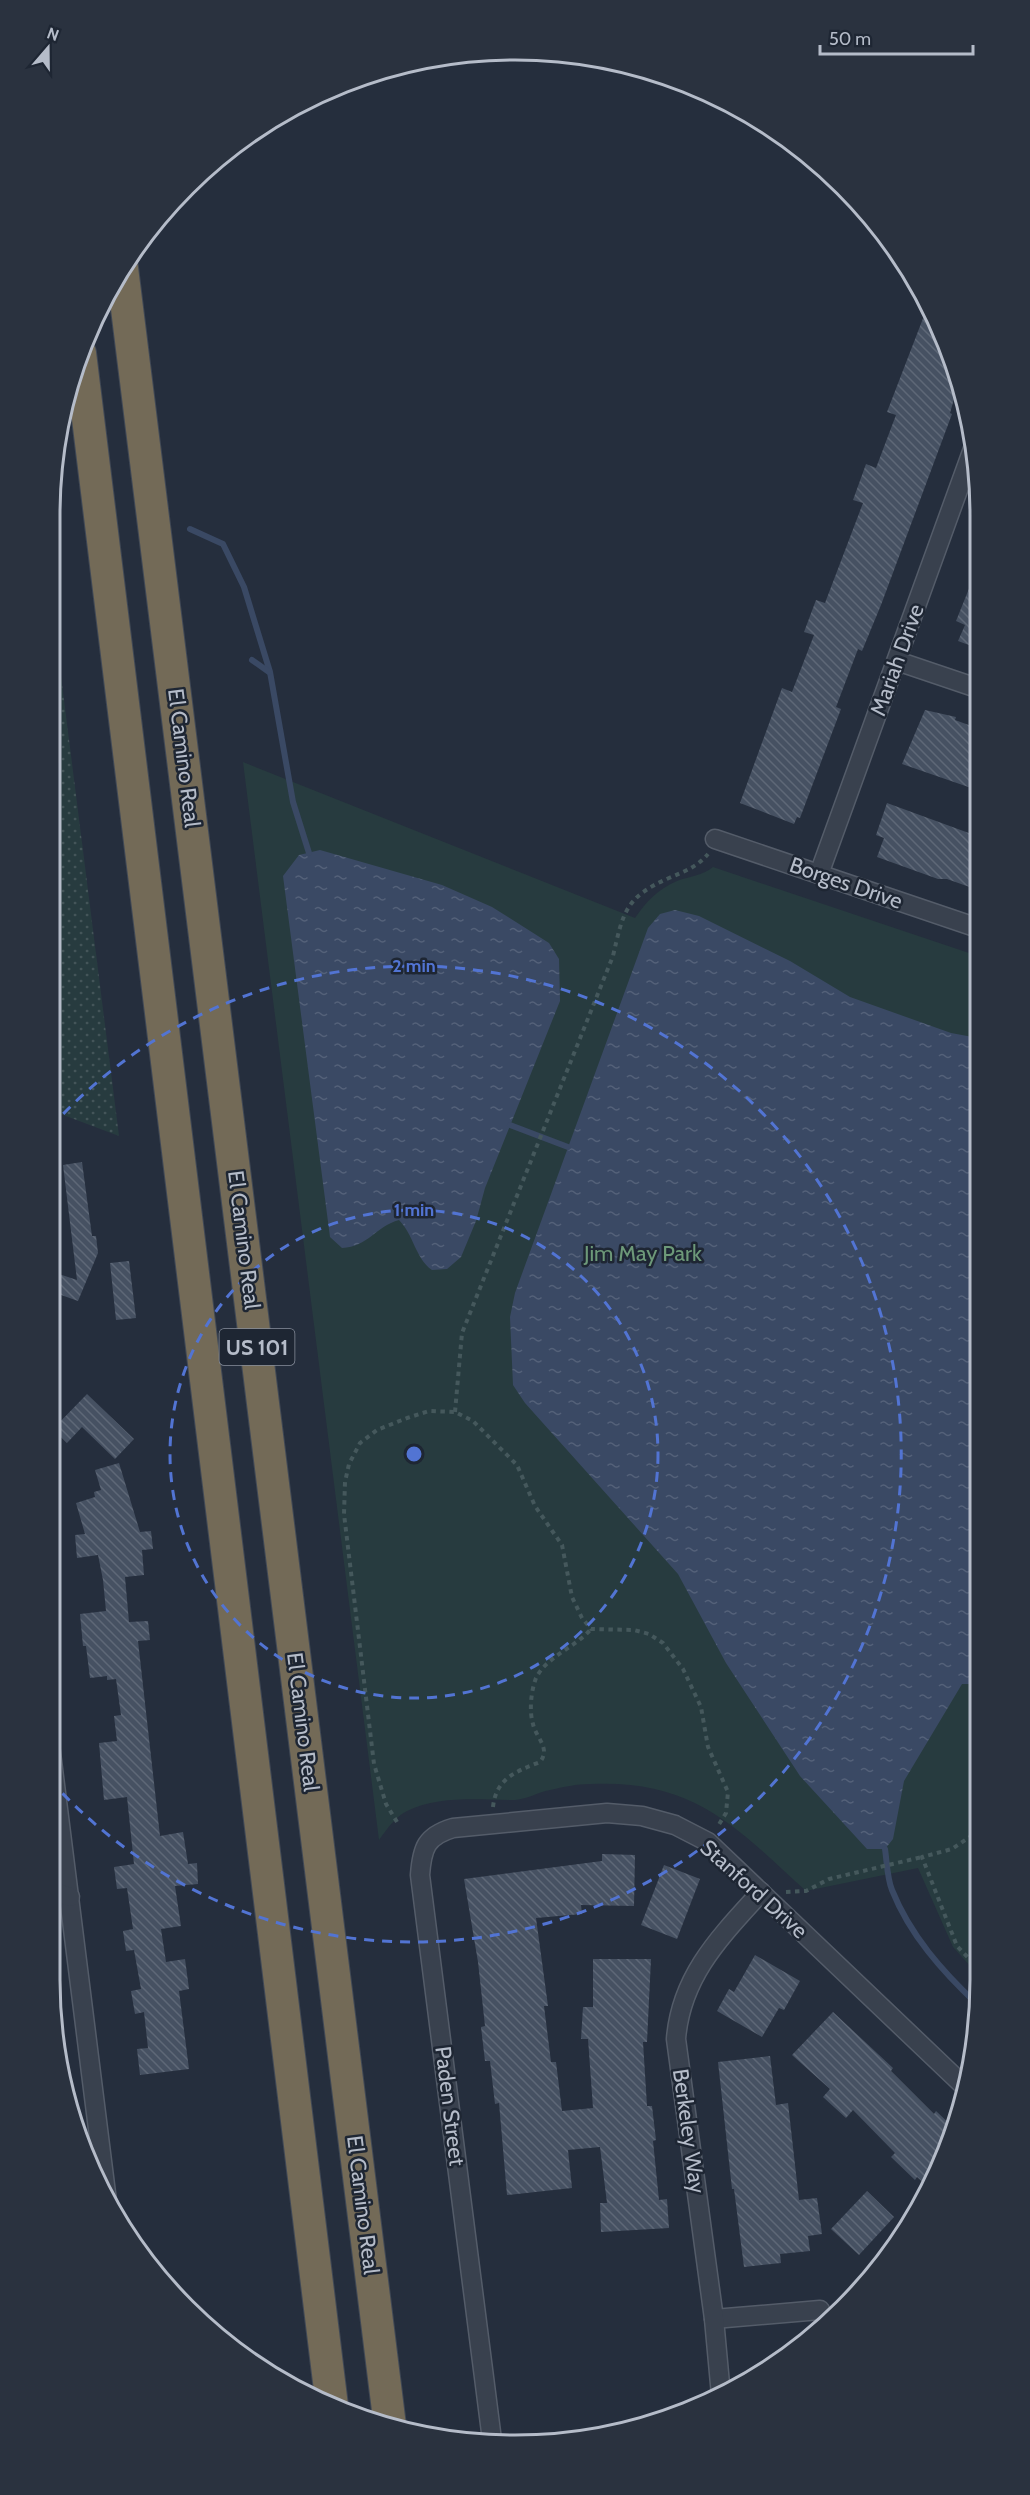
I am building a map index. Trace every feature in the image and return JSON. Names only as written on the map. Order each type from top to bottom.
[{"type":"highway","name":"El Camino Real","points":[[124,283],[389,2417]]},
{"type":"highway","name":"US 101","points":[[83,374],[331,2395]]},
{"type":"street","name":"Mariah Drive","points":[[819,874],[967,466]]},
{"type":"street","points":[[897,660],[970,686]]},
{"type":"street","name":"Borges Drive","points":[[715,839],[970,925]]},
{"type":"street","name":"Stanford Drive","points":[[492,1824],[607,1813],[642,1816],[675,1826],[708,1842],[958,2080]]},
{"type":"street","points":[[60,1821],[70,1897],[96,2156]]},
{"type":"street","name":"Paden Street","points":[[491,2434],[420,1875],[427,1842],[440,1832],[453,1828],[492,1824]]},
{"type":"street","name":"Berkeley Way","points":[[721,2385],[676,2039],[678,2017],[692,1979],[704,1959],[761,1892]]},
{"type":"street","points":[[60,1894],[70,1897]]},
{"type":"street","points":[[714,2319],[820,2310]]},
{"type":"path","points":[[455,1412],[462,1333],[613,956],[621,919],[631,902],[650,887],[698,866],[709,853],[715,839]]},
{"type":"path","points":[[397,1822],[386,1804],[374,1764],[344,1514],[345,1482],[349,1464],[360,1443],[377,1430],[429,1411],[455,1412],[473,1421],[517,1465],[535,1506],[562,1545],[572,1597],[582,1618],[591,1629],[634,1630],[649,1634],[663,1643],[683,1669],[696,1692],[708,1747],[728,1792],[726,1813],[708,1842]]},
{"type":"path","points":[[492,1824],[494,1796],[499,1786],[514,1772],[540,1762],[544,1758],[543,1744],[533,1725],[531,1700],[536,1679],[544,1667],[583,1639],[591,1629]]},
{"type":"path","points":[[761,1892],[806,1891],[829,1879],[952,1849],[970,1837]]},
{"type":"path","points":[[922,1857],[957,1946],[970,1961]]},
{"type":"green space","points":[[60,668],[119,1136],[60,1114]]},
{"type":"green space","name":"Jim May Park","points":[[243,762],[635,918],[648,901],[664,888],[713,867],[970,953],[970,1966],[953,1947],[918,1868],[806,1891],[757,1847],[711,1812],[686,1799],[658,1790],[626,1785],[585,1784],[546,1791],[515,1800],[446,1800],[407,1811],[379,1840]]},
{"type":"water","points":[[320,850],[442,885],[492,907],[549,943],[559,959],[560,1001],[485,1188],[476,1221],[461,1257],[447,1269],[432,1270],[426,1265],[399,1220],[351,1247],[342,1248],[330,1237],[283,876],[299,855]]},
{"type":"water","points":[[675,910],[699,916],[790,961],[850,997],[951,1033],[970,1037],[970,1684],[962,1684],[904,1781],[893,1839],[885,1849],[867,1849],[800,1776],[726,1663],[678,1574],[525,1403],[513,1385],[510,1317],[515,1293],[648,928],[660,914]]},
{"type":"building","points":[[924,316],[946,369],[954,398],[950,413],[952,414],[881,605],[862,651],[858,649],[836,707],[841,709],[800,818],[797,817],[794,824],[740,803],[782,688],[792,692],[814,635],[804,632],[816,600],[825,603],[863,503],[853,500],[866,464],[876,468],[896,415],[887,412]]},
{"type":"building","points":[[970,586],[970,645],[958,641],[965,625],[956,621]]},
{"type":"building","points":[[925,710],[956,717],[955,720],[970,725],[970,788],[902,764]]},
{"type":"building","points":[[887,803],[970,833],[970,887],[947,879],[938,879],[877,857],[884,838],[876,835]]},
{"type":"building","points":[[82,1162],[92,1236],[96,1236],[98,1253],[78,1301],[60,1295],[60,1274],[77,1280],[63,1165]]},
{"type":"building","points":[[129,1261],[136,1318],[116,1320],[110,1263]]},
{"type":"building","points":[[87,1394],[134,1439],[115,1459],[82,1427],[67,1443],[60,1436],[60,1422]]},
{"type":"building","points":[[119,1463],[140,1532],[151,1531],[153,1549],[142,1550],[144,1575],[125,1577],[129,1622],[148,1621],[150,1640],[138,1641],[160,1836],[183,1832],[188,1864],[197,1863],[198,1884],[175,1886],[181,1926],[161,1929],[166,1962],[185,1959],[189,1989],[179,1991],[189,2069],[140,2075],[137,2049],[148,2048],[144,2012],[135,2014],[131,1991],[141,1989],[134,1950],[126,1951],[123,1931],[133,1929],[127,1888],[117,1889],[114,1867],[134,1864],[127,1797],[104,1800],[99,1743],[117,1741],[114,1716],[121,1715],[116,1679],[107,1680],[107,1676],[90,1678],[86,1646],[83,1646],[80,1614],[106,1611],[103,1580],[98,1555],[77,1558],[75,1535],[85,1534],[76,1503],[95,1497],[94,1492],[101,1490],[95,1470]]},
{"type":"building","points":[[602,1854],[635,1855],[634,1906],[581,1905],[582,1914],[536,1918],[548,2006],[544,2006],[551,2062],[556,2062],[562,2111],[593,2108],[588,2039],[581,2039],[583,2007],[593,2007],[593,1959],[651,1959],[647,2042],[643,2042],[647,2106],[652,2106],[659,2200],[667,2199],[669,2228],[601,2232],[600,2203],[607,2203],[600,2147],[568,2150],[572,2188],[507,2195],[499,2103],[495,2104],[490,2061],[485,2061],[481,2027],[485,2026],[478,1962],[464,1879],[602,1861]]},
{"type":"building","points":[[664,1865],[700,1879],[677,1939],[641,1925]]},
{"type":"building","points":[[755,1955],[800,1981],[784,2010],[779,2008],[762,2037],[717,2011],[729,1989],[734,1992]]},
{"type":"building","points":[[833,2012],[893,2068],[891,2071],[934,2114],[936,2111],[947,2122],[923,2182],[917,2177],[915,2180],[891,2157],[895,2153],[853,2110],[846,2118],[823,2097],[830,2089],[792,2055]]},
{"type":"building","points":[[770,2056],[776,2105],[788,2103],[799,2200],[817,2198],[822,2234],[808,2236],[810,2251],[780,2254],[781,2263],[744,2267],[734,2189],[732,2189],[718,2062]]},
{"type":"building","points":[[867,2191],[894,2217],[859,2255],[831,2229]]},
{"type":"waterway","points":[[190,529],[223,544],[244,587],[270,672],[293,802],[309,853]]},
{"type":"waterway","points":[[252,660],[269,672]]},
{"type":"waterway","points":[[510,1125],[568,1147]]},
{"type":"waterway","points":[[885,1849],[890,1885],[908,1922],[928,1952],[969,1997]]}]
